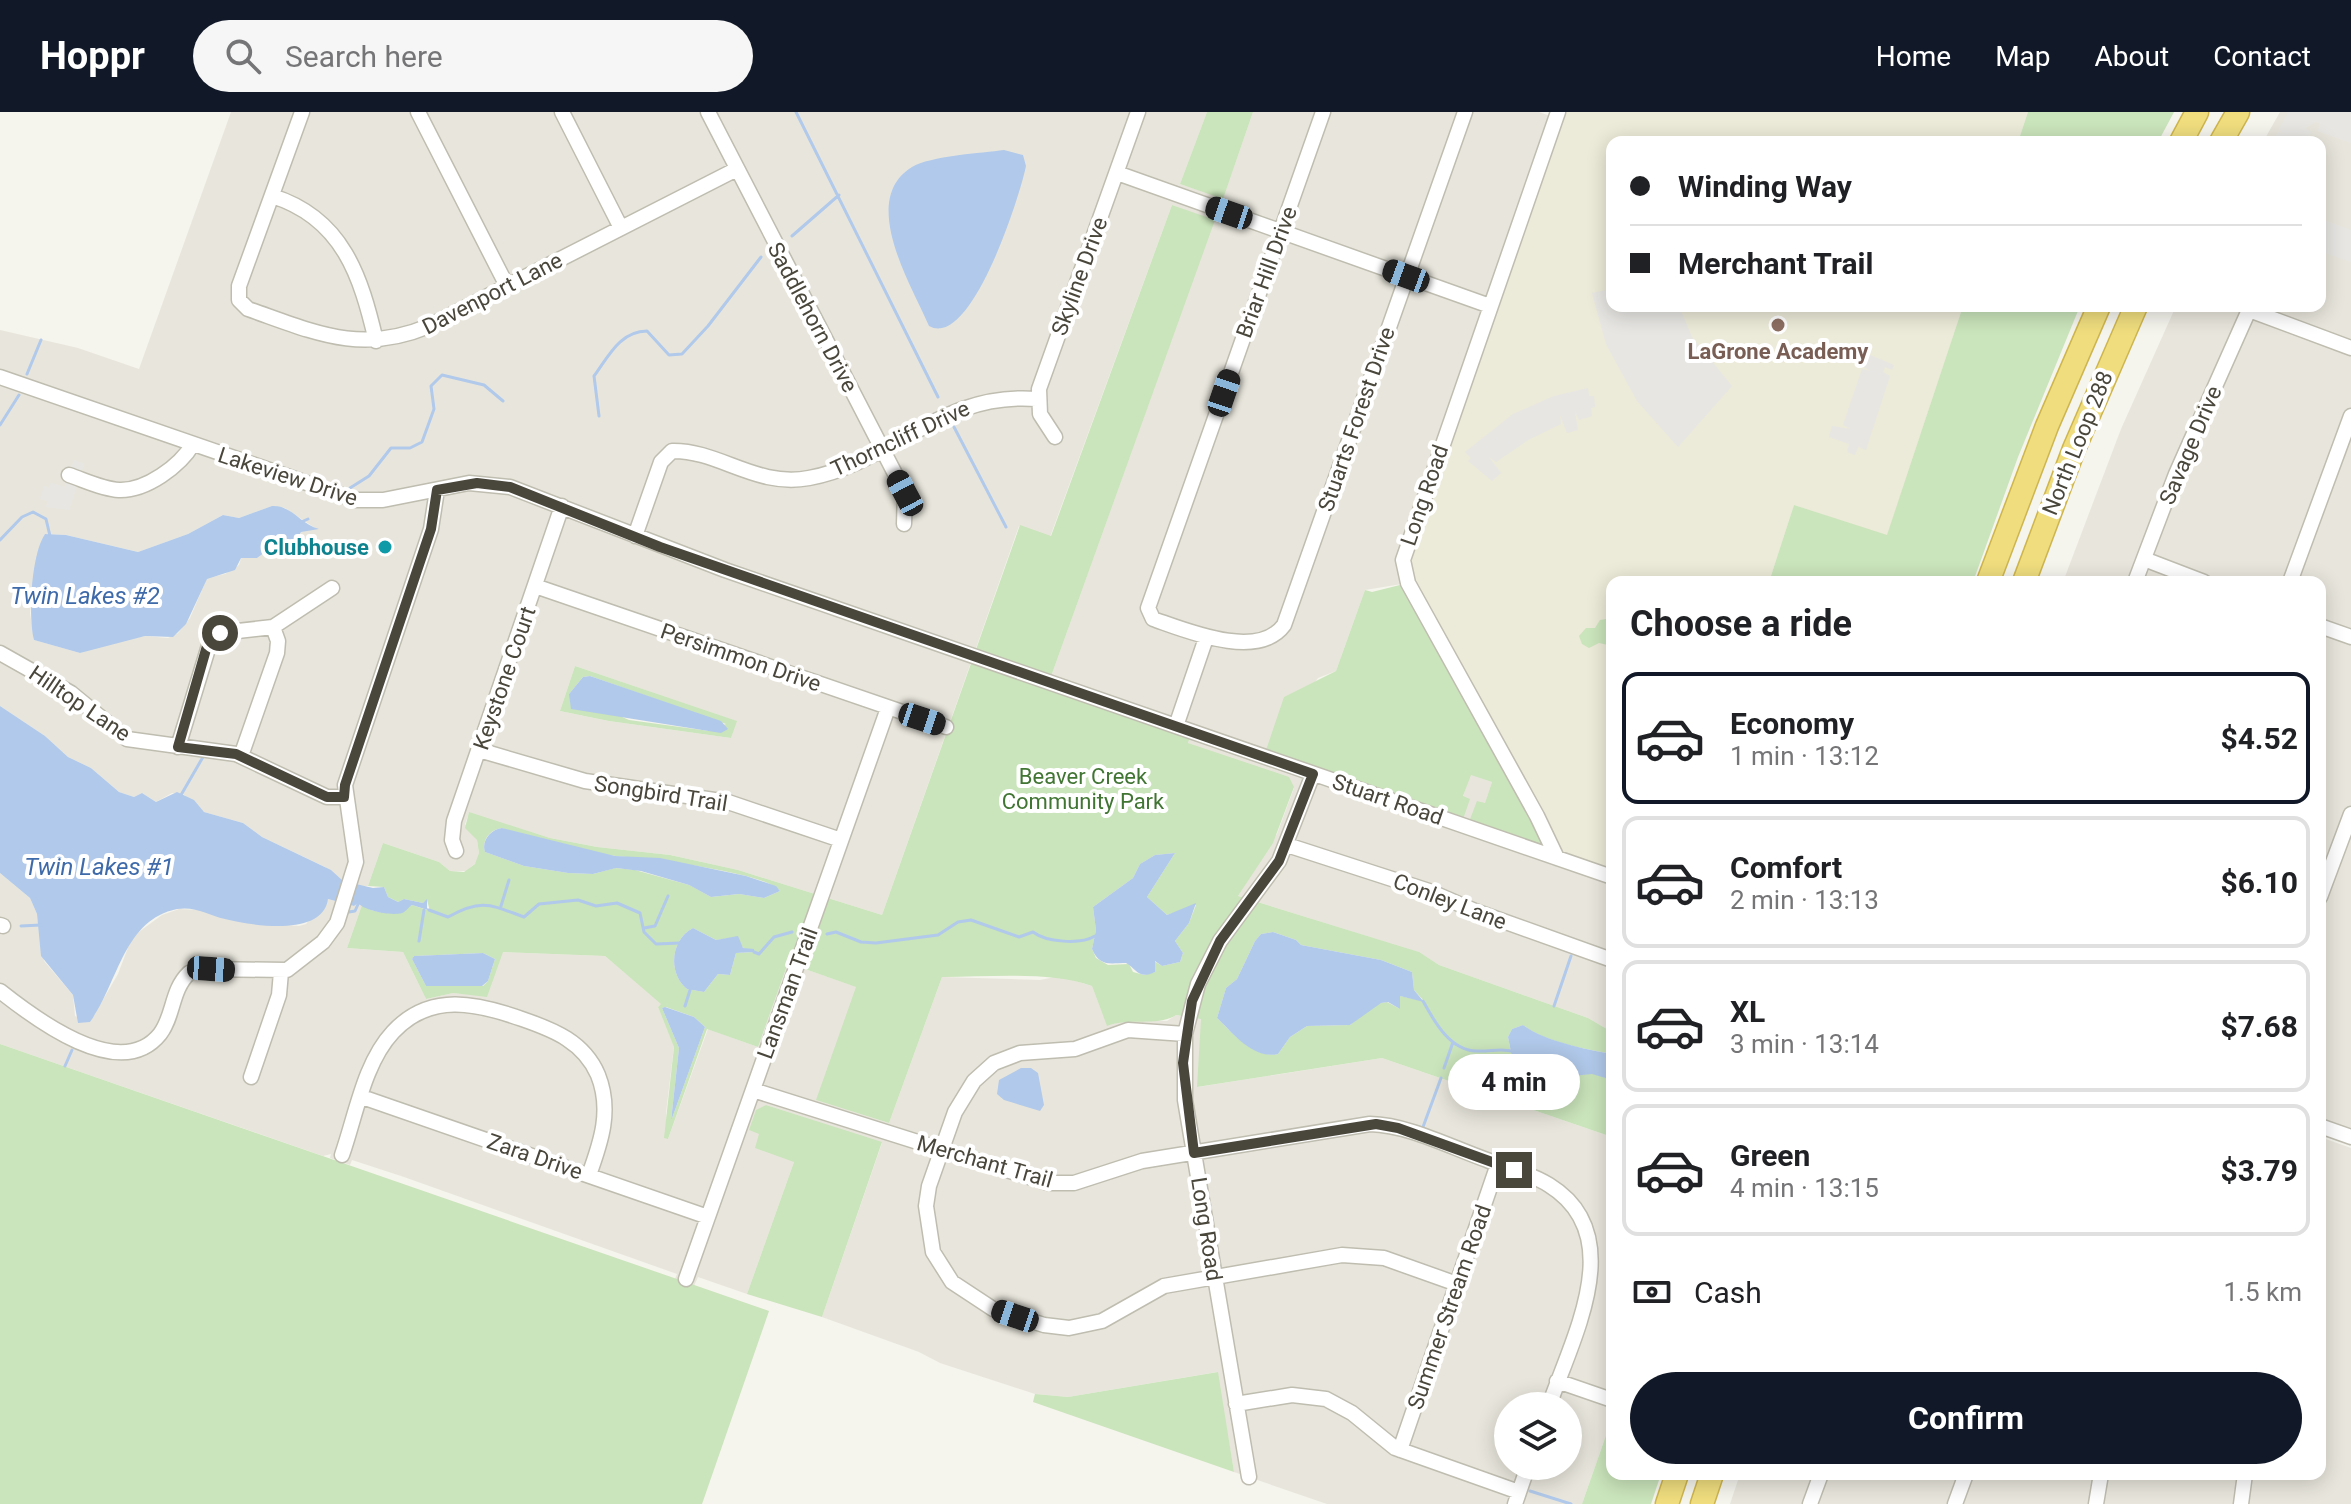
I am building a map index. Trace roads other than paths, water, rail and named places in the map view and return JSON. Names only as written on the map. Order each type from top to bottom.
[{"type":"highway","points":[[2184,136],[2197,112]]},
{"type":"highway","name":"North Loop 288","points":[[1990,576],[2035,456],[2096,312]]},
{"type":"highway","name":"North Loop 288","points":[[2026,576],[2083,424],[2133,312]]},
{"type":"highway","points":[[1667,1504],[1675,1480]]},
{"type":"highway","points":[[1702,1504],[1712,1480]]},
{"type":"highway","points":[[1711,1504],[1714,1480]]},
{"type":"street","points":[[302,112],[272,196],[306,212],[338,242],[365,291],[376,341]]},
{"type":"street","points":[[418,112],[507,286]]},
{"type":"street","points":[[562,112],[621,228]]},
{"type":"street","name":"Saddlehorn Drive","points":[[708,112],[735,170],[905,493],[907,510],[904,524]]},
{"type":"street","name":"Skyline Drive","points":[[1037,399],[1138,112]]},
{"type":"street","name":"Briar Hill Drive","points":[[1206,638],[1149,614],[1150,602],[1323,112]]},
{"type":"street","name":"Stuarts Forest Drive","points":[[1206,638],[1248,640],[1276,634],[1284,625],[1465,112]]},
{"type":"street","name":"Long Road","points":[[1557,858],[1537,816],[1408,583],[1403,568],[1404,551],[1558,112]]},
{"type":"street","name":"Davenport Lane","points":[[272,196],[239,286],[239,300],[248,309],[321,335],[350,341],[376,341],[429,326],[735,170]]},
{"type":"street","points":[[1117,173],[1490,306]]},
{"type":"street","name":"Savage Drive","points":[[2137,576],[2176,474],[2248,312]]},
{"type":"street","name":"Savage Drive","points":[[2254,312],[2351,348]]},
{"type":"street","name":"Lakeview Drive","points":[[0,377],[363,502],[437,490]]},
{"type":"street","name":"Thorncliff Drive","points":[[635,536],[661,462],[672,451],[785,480],[826,473],[970,404],[1000,397],[1037,399]]},
{"type":"street","points":[[1037,399],[1040,414],[1055,437]]},
{"type":"street","points":[[2292,576],[2351,416]]},
{"type":"street","points":[[69,475],[115,489],[127,489],[175,467],[193,444]]},
{"type":"street","name":"Stuart Road","points":[[437,490],[491,483],[562,506],[635,536],[1606,875]]},
{"type":"street","points":[[0,991],[40,1023],[66,1036],[124,1052],[143,1047],[157,1038],[177,989],[192,971],[281,972],[294,967],[323,942],[343,908],[352,881],[355,851],[344,797],[345,785],[431,529],[437,490]]},
{"type":"street","name":"Keystone Court","points":[[456,851],[453,828],[562,506]]},
{"type":"street","points":[[2144,559],[2188,576]]},
{"type":"street","name":"Persimmon Drive","points":[[535,586],[946,727]]},
{"type":"street","points":[[178,747],[211,639],[220,633],[273,627],[332,588]]},
{"type":"street","points":[[241,756],[277,653],[278,641],[273,627]]},
{"type":"street","points":[[2326,628],[2351,637]]},
{"type":"street","points":[[1176,726],[1206,638]]},
{"type":"street","name":"Hilltop Lane","points":[[0,653],[71,693],[123,737],[241,756],[327,797],[344,797]]},
{"type":"street","name":"Lansman Trail","points":[[686,1279],[888,708]]},
{"type":"street","name":"Songbird Trail","points":[[479,750],[585,781],[728,802],[841,840]]},
{"type":"street","name":"Long Road","points":[[1249,1477],[1184,1088],[1185,1034],[1192,1001],[1207,963],[1268,879],[1287,845],[1313,774]]},
{"type":"street","points":[[2326,881],[2351,814]]},
{"type":"street","name":"Conley Lane","points":[[1287,845],[1429,891],[1484,915],[1606,958]]},
{"type":"street","points":[[251,1077],[279,995],[281,972]]},
{"type":"street","points":[[342,1155],[379,1051],[405,1021],[447,1004],[492,1008],[561,1035],[591,1062],[601,1085],[605,1109],[602,1137],[589,1175]]},
{"type":"street","points":[[1185,1034],[1128,1030],[1075,1049],[1026,1051],[999,1060],[966,1092],[942,1150],[926,1206],[930,1244],[947,1277],[987,1307],[1044,1325],[1075,1328],[1102,1321],[1157,1288],[1356,1254],[1384,1258],[1457,1284]]},
{"type":"street","name":"Merchant Trail","points":[[753,1090],[1037,1181],[1060,1184],[1081,1182],[1134,1163],[1376,1124],[1398,1128],[1498,1164],[1548,1184],[1579,1213],[1592,1246],[1591,1275],[1557,1381]]},
{"type":"street","name":"Zara Drive","points":[[362,1097],[708,1217]]},
{"type":"street","points":[[2326,1128],[2351,1137]]},
{"type":"street","name":"Summer Stream Road","points":[[1400,1450],[1498,1164]]},
{"type":"street","points":[[1553,1392],[1557,1381],[1606,1398]]},
{"type":"street","points":[[1236,1404],[1292,1395],[1326,1399],[1352,1413],[1379,1438],[1400,1450],[1517,1498]]},
{"type":"street","points":[[1810,1504],[1819,1480]]},
{"type":"street","points":[[1955,1504],[1964,1480]]},
{"type":"street","points":[[2096,1504],[2100,1480]]},
{"type":"street","points":[[2241,1504],[2244,1480]]},
{"type":"water","points":[[1004,150],[1023,155],[1026,166],[1004,236],[977,294],[961,315],[945,327],[929,326],[894,244],[889,200],[897,182],[920,163]]},
{"type":"water","name":"Twin Lakes #2","points":[[272,506],[285,508],[319,529],[301,532],[294,544],[284,538],[257,558],[241,558],[235,570],[207,579],[186,624],[173,637],[145,636],[80,653],[34,640],[32,586],[40,544],[45,534],[66,535],[138,552],[188,534],[223,515],[239,518]]},
{"type":"water","points":[[590,676],[721,721],[728,729],[721,733],[571,709],[569,694],[583,677]]},
{"type":"water","name":"Twin Lakes #1","points":[[0,706],[45,736],[68,757],[91,768],[119,792],[134,797],[142,793],[156,802],[177,792],[194,800],[204,812],[243,823],[262,837],[331,870],[343,881],[373,888],[384,887],[388,897],[398,902],[404,899],[423,903],[427,899],[427,908],[431,911],[412,905],[402,913],[385,913],[358,903],[354,906],[328,899],[323,911],[314,919],[301,924],[269,926],[237,922],[196,910],[177,909],[159,915],[145,926],[124,955],[90,1022],[78,1023],[73,995],[41,956],[37,914],[30,898],[0,873]]},
{"type":"water","points":[[502,828],[615,856],[660,858],[746,876],[776,886],[780,891],[764,898],[739,894],[711,897],[689,885],[641,871],[616,868],[593,874],[568,873],[524,866],[485,852],[484,844],[488,836]]},
{"type":"water","points":[[1175,853],[1147,897],[1167,915],[1196,903],[1189,923],[1175,941],[1183,953],[1180,962],[1162,966],[1155,961],[1155,972],[1145,975],[1126,963],[1098,959],[1092,949],[1096,930],[1093,907],[1133,878],[1140,864],[1155,855]]},
{"type":"water","points":[[693,928],[716,940],[738,936],[743,948],[754,949],[754,952],[736,953],[730,975],[718,974],[704,992],[687,989],[677,975],[674,957],[680,940]]},
{"type":"water","points":[[1273,932],[1296,940],[1301,945],[1381,960],[1412,972],[1414,990],[1424,1002],[1400,996],[1400,1009],[1388,1002],[1381,1003],[1350,1025],[1307,1026],[1290,1037],[1278,1054],[1260,1053],[1244,1044],[1217,1018],[1226,988],[1237,979],[1255,941],[1261,934]]},
{"type":"water","points":[[483,953],[495,959],[488,981],[482,986],[426,986],[412,959],[414,956]]},
{"type":"water","points":[[662,1008],[694,1017],[705,1027],[671,1121],[679,1048]]},
{"type":"water","points":[[1523,1025],[1553,1040],[1606,1053],[1606,1078],[1592,1074],[1572,1076],[1556,1070],[1515,1072],[1508,1037],[1512,1029]]},
{"type":"water","points":[[1021,1068],[1031,1068],[1038,1073],[1044,1105],[1040,1111],[1004,1100],[997,1094],[999,1080]]},
{"type":"waterway","points":[[796,112],[938,397]]},
{"type":"waterway","points":[[792,236],[839,195]]},
{"type":"waterway","points":[[599,416],[594,376],[622,340],[647,331],[669,355],[682,354],[708,326],[761,257]]},
{"type":"waterway","points":[[27,374],[41,340]]},
{"type":"waterway","points":[[350,488],[369,476],[391,448],[410,448],[422,442],[434,409],[431,386],[442,375],[484,385],[503,401]]},
{"type":"waterway","points":[[0,425],[19,395]]},
{"type":"waterway","points":[[954,427],[1006,527]]},
{"type":"waterway","points":[[0,540],[22,517],[33,512],[46,519],[50,536]]},
{"type":"waterway","points":[[299,523],[308,519]]},
{"type":"waterway","points":[[181,795],[203,757]]},
{"type":"waterway","points":[[501,906],[509,880]]},
{"type":"waterway","points":[[644,928],[655,926],[668,896]]},
{"type":"waterway","points":[[429,910],[448,917],[470,907],[486,905],[524,917],[539,904],[578,900],[596,906],[617,903],[640,913],[644,932],[656,944],[680,943]]},
{"type":"waterway","points":[[349,912],[355,911],[359,902]]},
{"type":"waterway","points":[[419,941],[424,910]]},
{"type":"waterway","points":[[827,934],[836,932],[861,942],[876,943],[938,935],[958,922],[971,920],[1019,937],[1033,932],[1063,941],[1095,936]]},
{"type":"waterway","points":[[21,926],[41,925]]},
{"type":"waterway","points":[[754,952],[759,954],[774,937],[792,932]]},
{"type":"waterway","points":[[1554,1006],[1571,956]]},
{"type":"waterway","points":[[685,1006],[691,987]]},
{"type":"waterway","points":[[1423,1001],[1444,1034],[1459,1046],[1467,1050],[1515,1052]]},
{"type":"waterway","points":[[1444,1068],[1453,1042]]},
{"type":"waterway","points":[[65,1066],[72,1050]]},
{"type":"waterway","points":[[1423,1127],[1441,1078]]},
{"type":"waterway","points":[[1530,1491],[1571,1504]]},
{"type":"place","name":"LaGrone Academy","points":[[1778,325]]},
{"type":"place","name":"Clubhouse","points":[[385,547]]},
{"type":"park label","name":"Beaver Creek Community Park","points":[[1083,788]]}]
